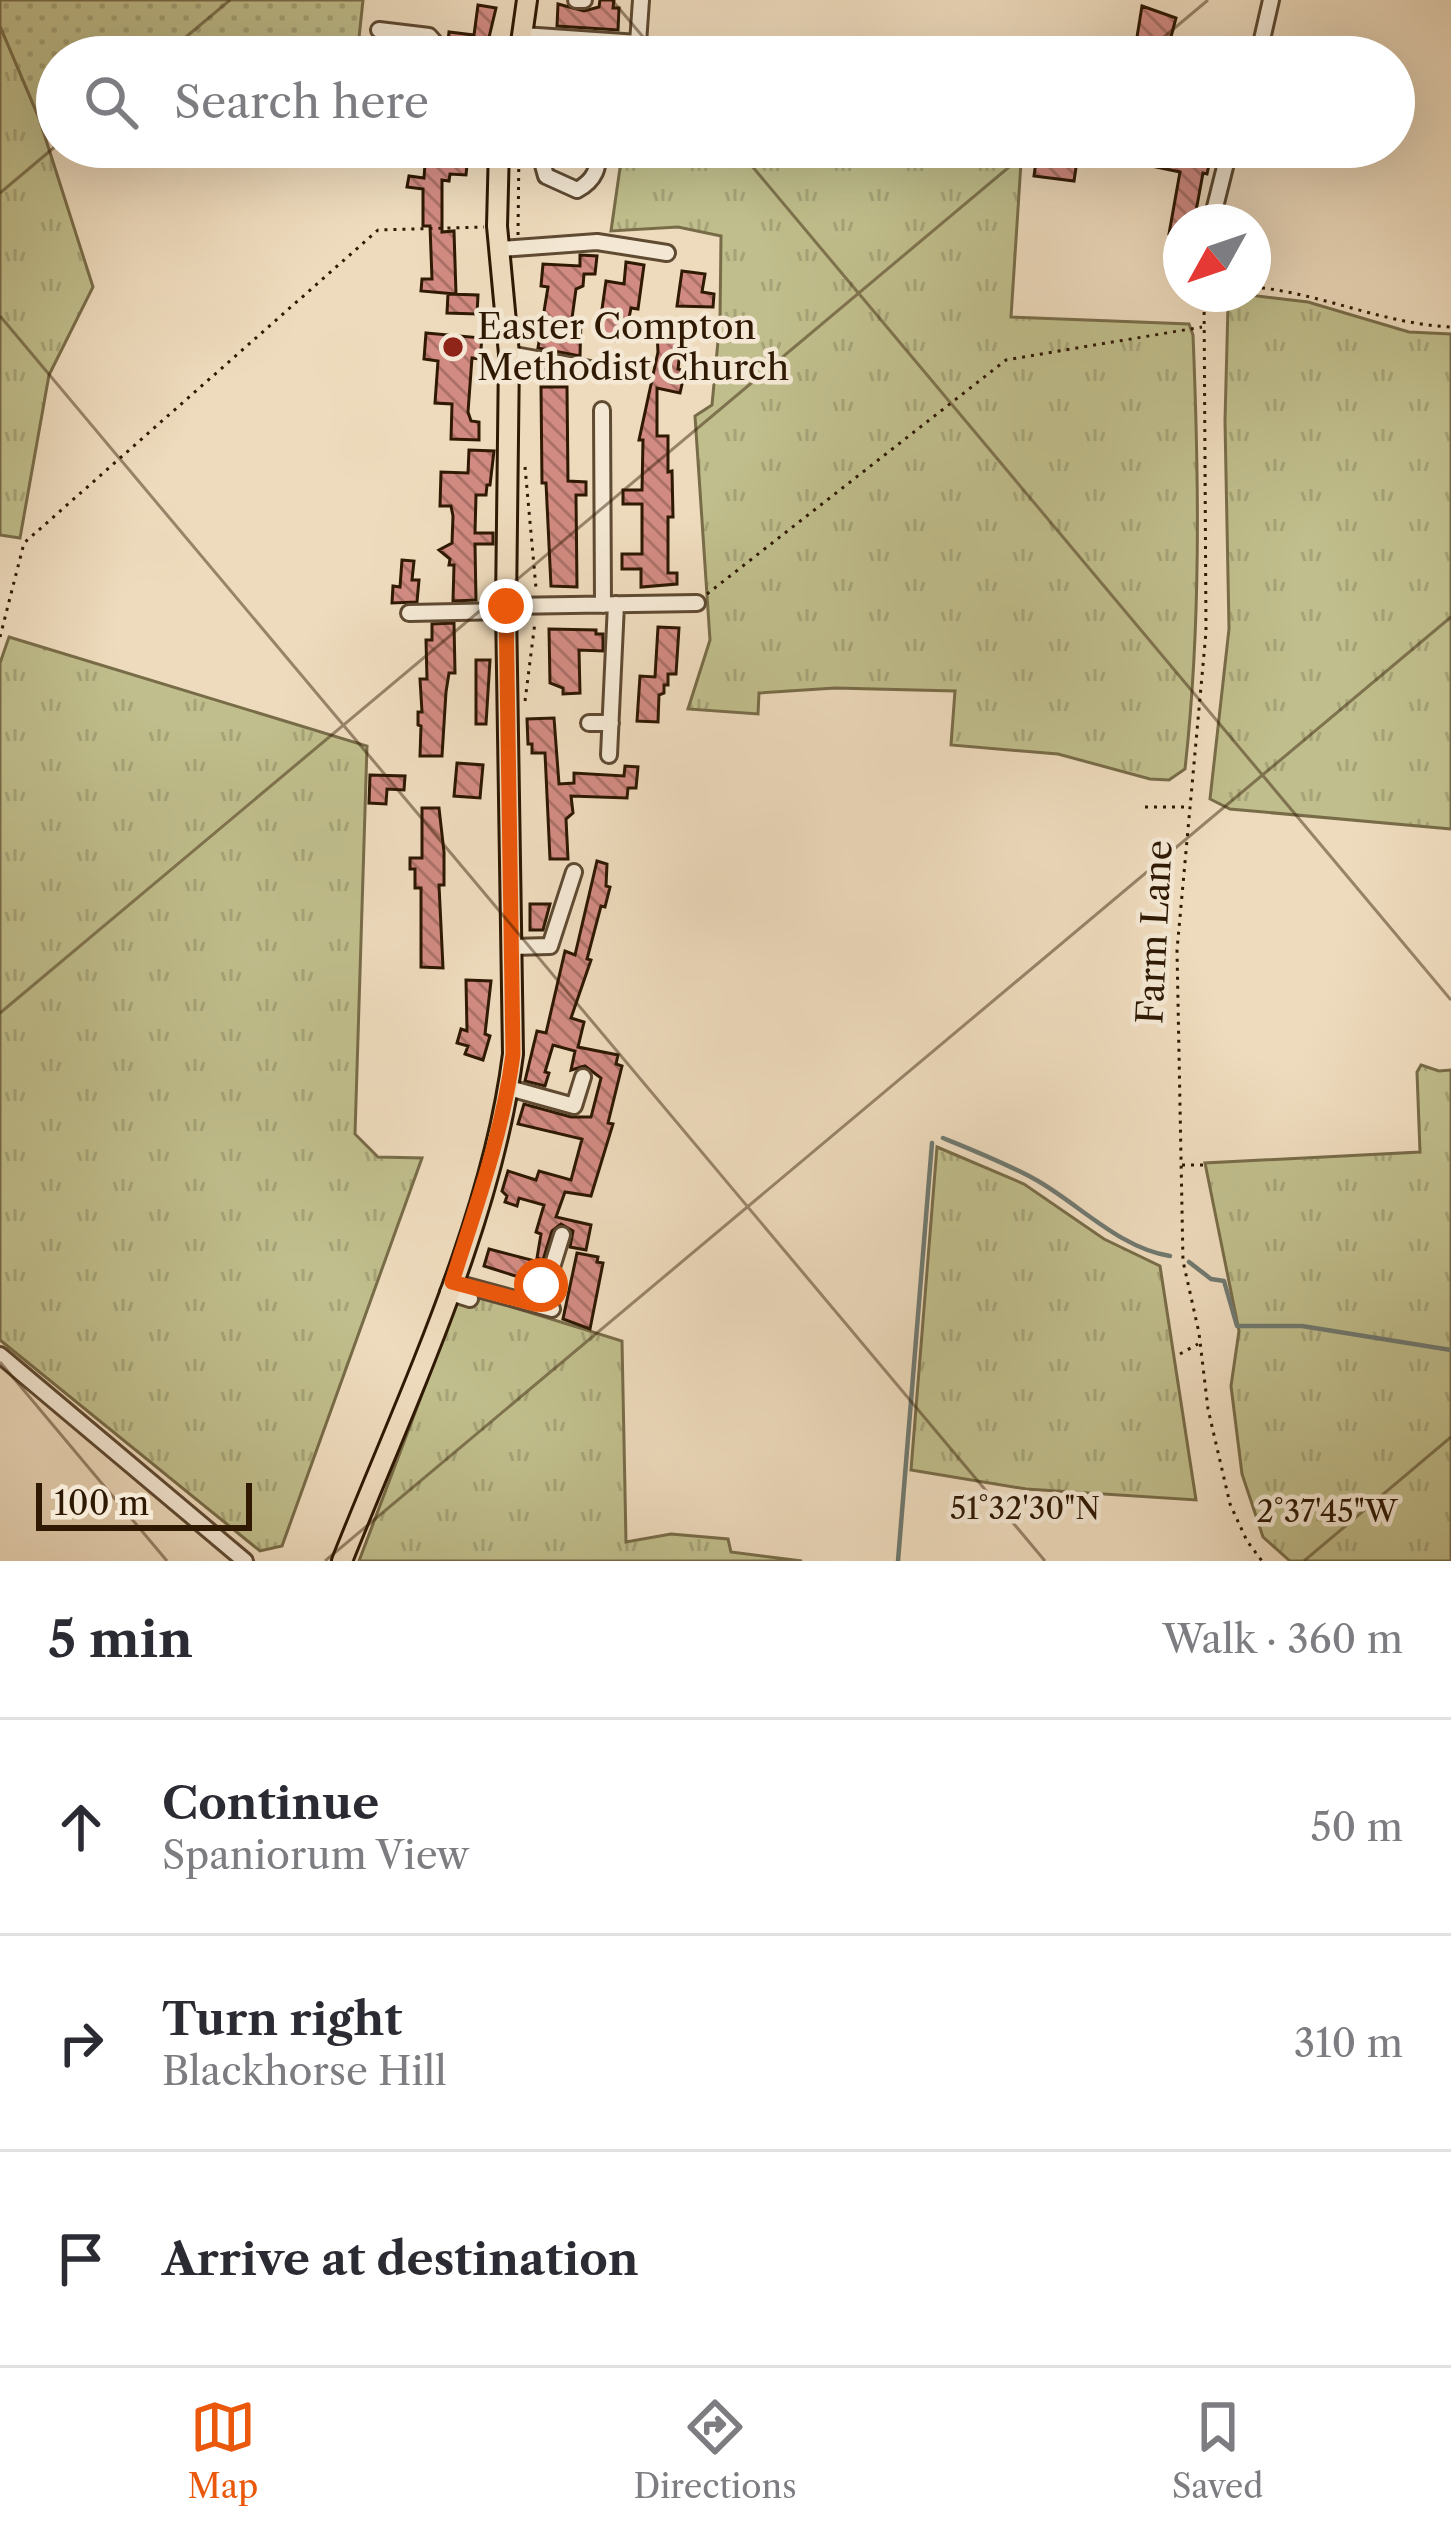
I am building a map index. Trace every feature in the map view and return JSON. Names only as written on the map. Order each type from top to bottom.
[{"type":"main road","points":[[523,35],[527,0]]},
{"type":"main road","points":[[342,1561],[450,1287],[492,1156],[513,1054],[506,608],[509,354],[497,226],[499,168]]},
{"type":"street","points":[[638,36],[641,0]]},
{"type":"street","points":[[1263,36],[1271,0]]},
{"type":"street","points":[[379,29],[430,36]]},
{"type":"street","points":[[523,35],[537,36]]},
{"type":"street","points":[[544,168],[546,176],[577,190],[590,183],[597,168]]},
{"type":"street","points":[[1216,204],[1225,168]]},
{"type":"street","points":[[500,249],[597,242],[667,254]]},
{"type":"street","points":[[509,354],[608,371]]},
{"type":"street","points":[[602,410],[609,755]]},
{"type":"street","points":[[409,613],[698,603]]},
{"type":"street","points":[[589,723],[610,723]]},
{"type":"street","points":[[512,947],[550,946],[574,872]]},
{"type":"street","points":[[508,1088],[574,1106],[583,1077]]},
{"type":"street","points":[[535,1304],[562,1235]]},
{"type":"street","points":[[450,1287],[470,1299]]},
{"type":"street","points":[[450,1287],[552,1309]]},
{"type":"street","points":[[0,1355],[245,1561]]},
{"type":"path","points":[[0,637],[24,543],[379,230],[497,226]]},
{"type":"path","points":[[1271,288],[1292,290],[1410,325],[1451,327]]},
{"type":"path","name":"Farm Lane","points":[[1204,312],[1206,632],[1177,950],[1183,1261],[1230,1504],[1262,1561]]},
{"type":"path","points":[[698,603],[1006,361],[1204,326]]},
{"type":"path","points":[[1145,807],[1191,807]]},
{"type":"path","points":[[1180,1165],[1203,1166]]},
{"type":"path","points":[[1180,1354],[1200,1343]]},
{"type":"green space","points":[[0,0],[363,0],[359,36],[36,36],[36,111],[0,26]]},
{"type":"green space","points":[[0,26],[36,111],[36,168],[55,168],[93,287],[49,375],[20,538],[0,535]]},
{"type":"green space","points":[[620,168],[1021,168],[1011,317],[1189,324],[1195,389],[1197,552],[1185,769],[1169,780],[1150,779],[1058,754],[951,745],[955,691],[835,688],[759,693],[758,714],[688,709],[710,640],[695,416],[712,405],[721,236],[678,227],[611,231]]},
{"type":"green space","points":[[1271,298],[1308,302],[1409,332],[1451,334],[1451,829],[1230,809],[1210,799],[1229,629],[1228,312],[1271,312]]},
{"type":"green space","points":[[9,637],[367,746],[355,1134],[378,1157],[422,1158],[282,1546],[260,1551],[0,1340],[0,663]]},
{"type":"green space","points":[[1421,1065],[1451,1070],[1451,1561],[1290,1561],[1263,1537],[1242,1474],[1231,1386],[1239,1331],[1205,1163],[1420,1152],[1417,1072]]},
{"type":"green space","points":[[937,1147],[1024,1184],[1104,1239],[1160,1266],[1196,1500],[1026,1489],[911,1470]]},
{"type":"green space","points":[[461,1291],[622,1341],[626,1542],[671,1534],[728,1539],[731,1552],[802,1561],[359,1561]]},
{"type":"building","points":[[600,0],[614,0],[613,8],[619,8],[618,30],[557,26],[558,4],[584,11],[599,7]]},
{"type":"building","points":[[478,5],[496,8],[489,36],[449,36],[449,32],[474,35]]},
{"type":"building","points":[[1142,6],[1176,18],[1171,36],[1137,36]]},
{"type":"building","points":[[425,168],[467,168],[466,175],[450,174],[449,181],[442,180],[442,232],[454,231],[456,294],[421,291],[422,279],[432,279],[430,226],[423,226],[423,189],[407,187],[409,176],[424,178]]},
{"type":"building","points":[[1035,168],[1076,168],[1074,181],[1034,176]]},
{"type":"building","points":[[1161,168],[1208,168],[1203,173],[1197,204],[1174,204],[1180,172]]},
{"type":"building","points":[[580,255],[597,256],[595,274],[584,274],[583,286],[576,289],[572,318],[581,320],[580,356],[538,348],[548,287],[541,286],[543,264],[580,266]]},
{"type":"building","points":[[626,262],[644,265],[638,309],[631,308],[626,333],[618,331],[616,341],[598,337],[606,281],[624,284]]},
{"type":"building","points":[[682,271],[705,274],[702,292],[714,294],[713,307],[677,306]]},
{"type":"building","points":[[448,294],[478,295],[477,314],[447,313]]},
{"type":"building","points":[[657,332],[682,335],[678,369],[685,371],[680,393],[657,388],[657,436],[668,436],[668,472],[672,471],[668,573],[677,573],[677,584],[641,587],[641,569],[622,569],[622,554],[642,554],[642,504],[623,504],[623,490],[642,490],[643,440],[639,440],[658,352]]},
{"type":"building","points":[[426,333],[482,338],[480,359],[472,358],[468,412],[471,421],[479,422],[479,440],[451,439],[452,404],[435,403],[438,361],[424,359]]},
{"type":"building","points":[[541,387],[567,387],[568,481],[586,482],[586,495],[576,495],[577,587],[551,586],[546,483],[542,483]]},
{"type":"building","points":[[469,450],[494,451],[486,495],[476,495],[475,533],[493,533],[493,544],[475,544],[476,600],[453,601],[454,565],[439,550],[452,543],[453,516],[451,506],[440,506],[441,472],[468,473]]},
{"type":"building","points":[[402,560],[414,561],[412,580],[419,580],[417,602],[392,603],[393,586],[400,587]]},
{"type":"building","points":[[454,623],[455,673],[449,673],[446,692],[442,756],[420,756],[418,712],[422,712],[420,679],[427,679],[426,640],[432,640],[432,624]]},
{"type":"building","points":[[658,627],[679,628],[676,674],[668,674],[668,685],[659,695],[658,722],[637,721],[640,676],[655,677]]},
{"type":"building","points":[[549,629],[603,634],[603,651],[579,650],[580,693],[563,694],[563,688],[550,683]]},
{"type":"building","points":[[476,660],[490,660],[486,724],[476,724]]},
{"type":"building","points":[[554,718],[559,784],[574,783],[574,773],[624,776],[625,766],[638,767],[636,788],[628,788],[627,798],[571,796],[573,813],[566,819],[568,859],[550,859],[545,753],[532,753],[532,744],[528,744],[527,719]]},
{"type":"building","points":[[457,763],[483,765],[480,798],[454,796]]},
{"type":"building","points":[[370,775],[405,776],[404,790],[387,789],[386,804],[369,803]]},
{"type":"building","points":[[422,808],[439,808],[444,852],[444,885],[439,885],[443,968],[421,967],[421,888],[415,888],[410,858],[422,858]]},
{"type":"building","points":[[597,861],[607,864],[606,886],[610,887],[571,1018],[584,1022],[578,1047],[618,1055],[616,1064],[622,1066],[608,1123],[613,1124],[591,1196],[565,1192],[556,1217],[591,1225],[586,1250],[570,1247],[573,1231],[561,1224],[552,1231],[543,1260],[537,1258],[541,1234],[536,1232],[544,1205],[519,1198],[517,1206],[505,1202],[502,1191],[508,1171],[536,1180],[539,1171],[571,1180],[582,1139],[518,1124],[524,1104],[571,1117],[591,1117],[601,1078],[585,1066],[571,1070],[575,1051],[553,1045],[545,1086],[525,1081],[537,1031],[546,1033],[565,951],[575,955]]},
{"type":"building","points":[[530,904],[550,904],[543,930],[530,930]]},
{"type":"building","points":[[466,980],[491,981],[485,1034],[490,1036],[483,1060],[465,1054],[468,1046],[457,1043],[461,1029],[467,1031]]},
{"type":"building","points":[[489,1249],[539,1262],[531,1281],[484,1266]]},
{"type":"building","points":[[577,1253],[598,1257],[597,1262],[603,1263],[590,1329],[563,1319]]},
{"type":"waterway","points":[[943,1138],[1038,1181],[1134,1244],[1170,1256]]},
{"type":"waterway","points":[[898,1561],[932,1143]]},
{"type":"waterway","points":[[1189,1262],[1211,1279],[1224,1281],[1237,1326],[1302,1326],[1451,1350]]},
{"type":"place","name":"Easter Compton Methodist Church","points":[[453,347]]},
{"type":"route","points":[[506,606],[513,1054],[492,1156],[452,1282],[535,1304],[541,1285]]}]
